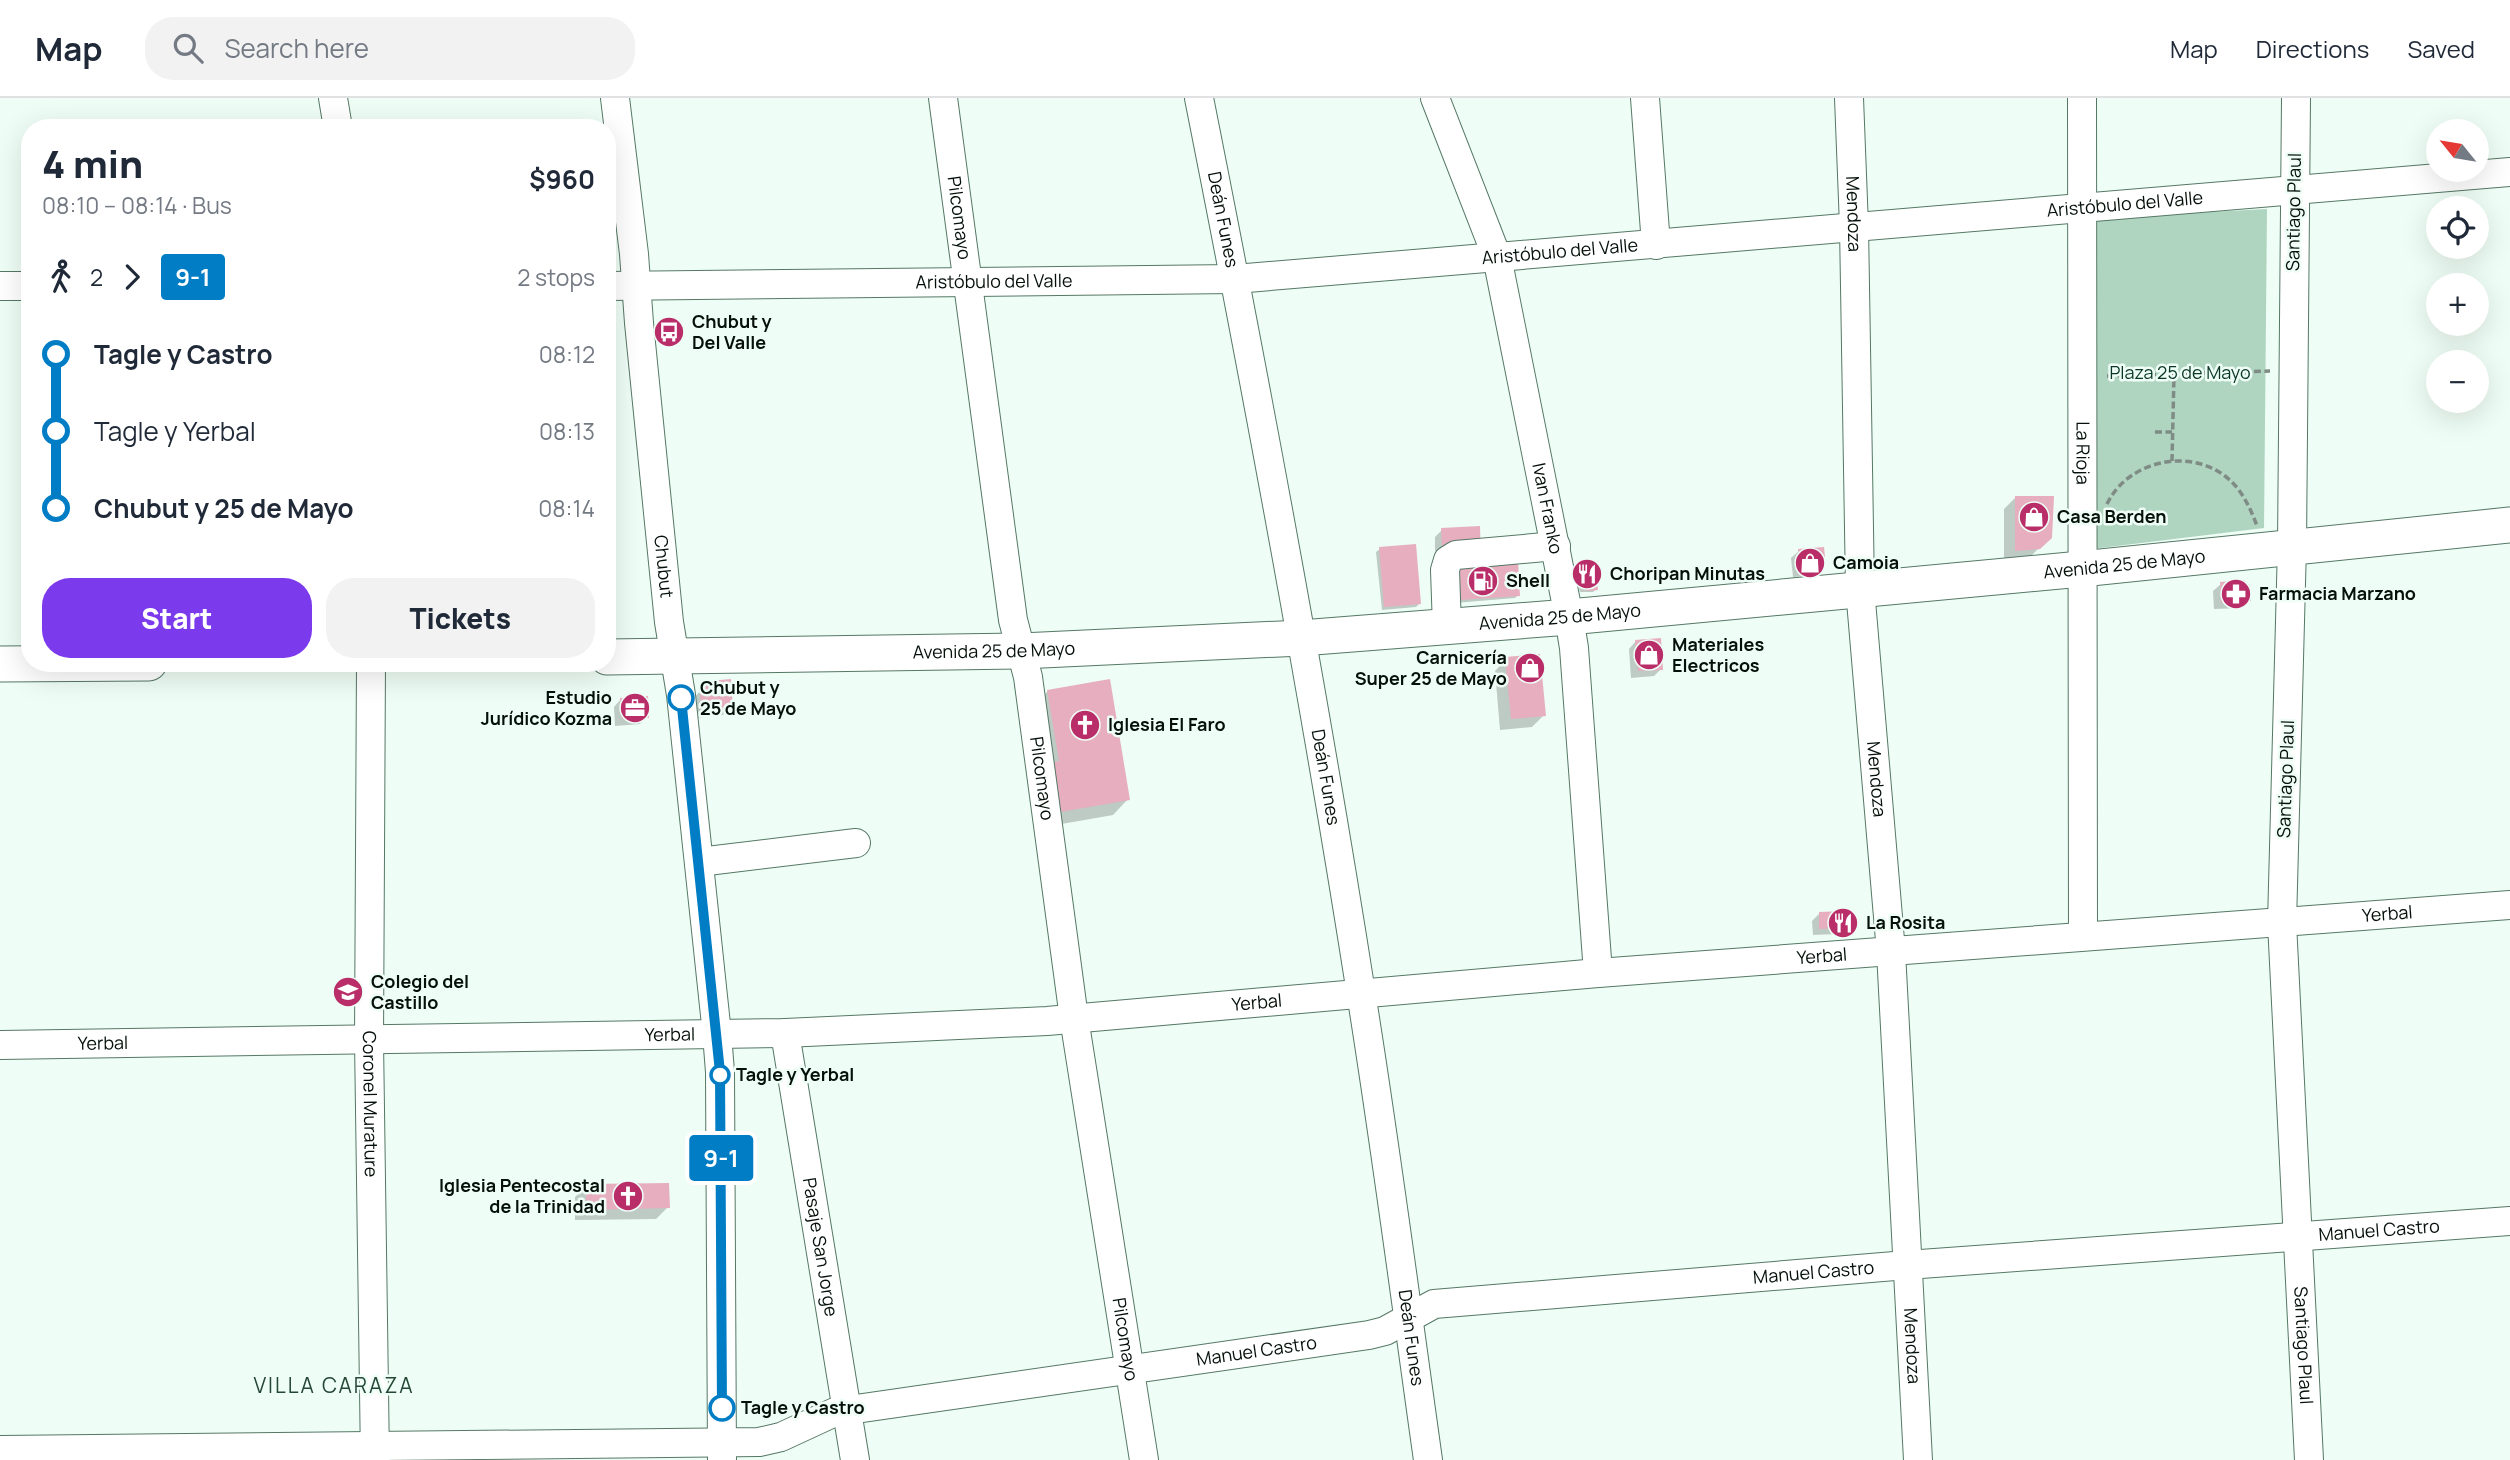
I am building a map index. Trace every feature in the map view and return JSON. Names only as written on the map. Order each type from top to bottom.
[{"type":"main road","name":"Avenida 25 de Mayo","points":[[616,657],[1021,651],[1300,638],[1569,617],[2510,525]]},
{"type":"main road","points":[[0,664],[21,664]]},
{"type":"street","points":[[333,98],[336,119]]},
{"type":"street","name":"Chubut","points":[[615,98],[634,254],[669,622],[717,1034],[720,1072],[722,1452]]},
{"type":"street","name":"Pilcomayo","points":[[943,98],[1013,620],[1028,677],[1074,1018],[1143,1460]]},
{"type":"street","name":"Deán Funes","points":[[1199,98],[1235,279],[1300,638],[1361,993],[1429,1460]]},
{"type":"street","name":"Ivan Franko","points":[[1435,98],[1497,257],[1556,546],[1574,648],[1598,972]]},
{"type":"street","points":[[1645,98],[1656,245]]},
{"type":"street","name":"Mendoza","points":[[1849,98],[1854,226],[1860,589],[1891,952],[1917,1460]]},
{"type":"street","name":"La Rioja","points":[[2082,98],[2082,936]]},
{"type":"street","name":"Santiago Plaul","points":[[2296,98],[2292,370],[2279,547],[2282,923],[2309,1460]]},
{"type":"street","name":"Aristóbulo del Valle","points":[[616,286],[1235,279],[2510,172]]},
{"type":"street","points":[[0,286],[21,286]]},
{"type":"street","points":[[1447,626],[1445,570],[1448,560],[1456,555],[1556,546]]},
{"type":"street","name":"Coronel Murature","points":[[371,672],[369,1040],[375,1453]]},
{"type":"street","points":[[699,862],[856,843]]},
{"type":"street","name":"Yerbal","points":[[0,1045],[785,1033],[1074,1018],[1598,972],[2510,905]]},
{"type":"street","name":"Pasaje San Jorge","points":[[785,1033],[849,1410],[855,1460]]},
{"type":"street","name":"Manuel Castro","points":[[0,1451],[722,1452],[781,1437],[821,1417],[849,1410],[1369,1335],[1385,1331],[1434,1304],[1907,1265],[2510,1221]]},
{"type":"path","points":[[2084,376],[2292,370]]},
{"type":"path","points":[[2172,461],[2174,373]]},
{"type":"path","points":[[2155,432],[2172,432]]},
{"type":"path","points":[[2105,507],[2111,495],[2129,477],[2151,465],[2172,461],[2201,463],[2224,475],[2242,492],[2254,517],[2279,547]]},
{"type":"green space","name":"Plaza 25 de Mayo","points":[[2267,209],[2264,528],[2092,549],[2095,218]]},
{"type":"building","name":"Casa Berden","points":[[2015,496],[2054,496],[2052,538],[2040,549],[2015,551]]},
{"type":"building","points":[[1480,526],[1481,564],[1518,561],[1520,596],[1445,601],[1441,528]]},
{"type":"building","points":[[1416,544],[1421,604],[1384,607],[1379,547]]},
{"type":"building","name":"Camoia","points":[[1824,547],[1825,557],[1815,569],[1800,571],[1798,549]]},
{"type":"building","name":"Choripan Minutas","points":[[1594,563],[1598,590],[1589,591],[1583,589],[1580,583],[1577,565]]},
{"type":"building","name":"Farmacia Marzano","points":[[2244,580],[2250,586],[2251,601],[2221,603],[2220,582]]},
{"type":"building","name":"Materiales Electricos","points":[[1661,638],[1663,670],[1638,671],[1635,640]]},
{"type":"building","points":[[1540,654],[1546,716],[1511,719],[1505,657]]},
{"type":"building","points":[[731,679],[733,709],[701,711],[700,690],[709,681]]},
{"type":"building","name":"Iglesia El Faro","points":[[1110,679],[1130,800],[1054,813],[1046,764],[1059,761],[1047,690]]},
{"type":"building","name":"Estudio Jurídico Kozma","points":[[648,696],[649,718],[622,719],[620,698]]},
{"type":"building","points":[[1848,911],[1849,923],[1845,928],[1819,929],[1819,912]]},
{"type":"building","name":"Iglesia Pentecostal de la Trinidad","points":[[669,1183],[670,1208],[586,1210],[586,1184]]},
{"type":"bus line","name":"9-1","points":[[681,698],[720,1072],[722,1408]]},
{"type":"place","name":"Chubut y Del Valle","points":[[669,332]]},
{"type":"place","name":"Casa Berden","points":[[2034,517]]},
{"type":"place","name":"Camoia","points":[[1810,563]]},
{"type":"place","name":"Choripan Minutas","points":[[1587,574]]},
{"type":"place","name":"Shell","points":[[1483,581]]},
{"type":"place","name":"Farmacia Marzano","points":[[2236,594]]},
{"type":"place","name":"Materiales Electricos","points":[[1649,655]]},
{"type":"place","name":"Carnicería Super 25 de Mayo","points":[[1530,668]]},
{"type":"place","name":"Chubut y 25 de Mayo","points":[[681,698]]},
{"type":"place","name":"Estudio Jurídico Kozma","points":[[635,708]]},
{"type":"place","name":"Iglesia El Faro","points":[[1085,725]]},
{"type":"place","name":"La Rosita","points":[[1843,923]]},
{"type":"place","name":"Colegio del Castillo","points":[[348,992]]},
{"type":"place","name":"Tagle y Yerbal","points":[[720,1075]]},
{"type":"place","name":"Iglesia Pentecostal de la Trinidad","points":[[628,1196]]},
{"type":"place","name":"Tagle y Castro","points":[[722,1408]]},
{"type":"district","name":"VILLA CARAZA","points":[[334,1386]]}]
